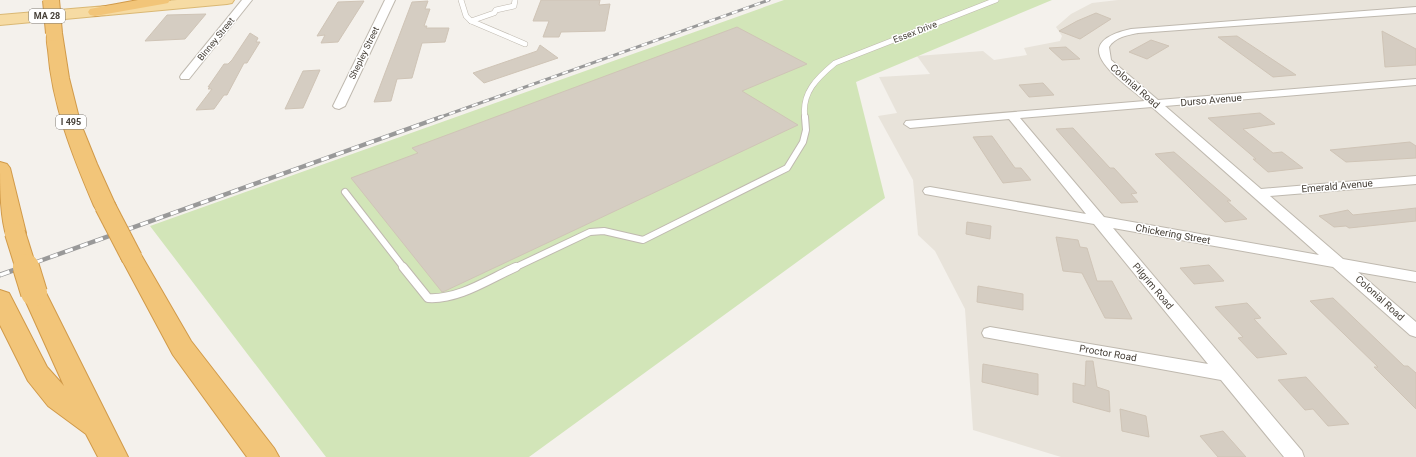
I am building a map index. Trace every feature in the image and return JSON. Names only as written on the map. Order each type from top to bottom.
[{"type":"highway","name":"I 495","points":[[51,0],[56,63],[71,124],[105,206],[182,348],[264,457]]},
{"type":"highway","points":[[95,12],[163,0]]},
{"type":"highway","points":[[0,168],[15,233],[34,293],[97,427],[113,457]]},
{"type":"highway","points":[[1,301],[37,374],[58,398],[97,427]]},
{"type":"main road","name":"MA 28","points":[[0,20],[227,0]]},
{"type":"street","name":"Binney Street","points":[[185,77],[247,0]]},
{"type":"street","name":"Shepley Street","points":[[339,106],[390,0]]},
{"type":"street","name":"Colonial Road","points":[[1416,10],[1138,30],[1113,37],[1104,44],[1102,52],[1106,61],[1341,264],[1416,331]]},
{"type":"street","name":"Durso Avenue","points":[[910,124],[1416,82]]},
{"type":"street","name":"Pilgrim Road","points":[[1012,116],[1295,457]]},
{"type":"street","name":"Emerald Avenue","points":[[1259,193],[1416,180]]},
{"type":"street","name":"Chickering Street","points":[[930,191],[1416,277]]},
{"type":"street","name":"Proctor Road","points":[[990,333],[1226,374]]},
{"type":"lane","points":[[461,0],[466,16],[472,21],[525,44]]},
{"type":"lane","points":[[472,21],[494,13],[496,10],[514,6],[515,0]]},
{"type":"lane","name":"Essex Drive","points":[[345,192],[428,298],[442,299],[467,290],[590,232],[604,231],[643,240],[787,168],[802,145],[807,130],[803,109],[808,93],[815,79],[835,63],[996,0]]},
{"type":"shaded area","points":[[1118,0],[1416,0],[1416,457],[1061,457],[973,430],[965,309],[935,251],[918,235],[913,180],[878,116],[897,113],[879,77],[930,74],[917,56],[983,51],[994,60],[1027,55],[1024,48],[1060,41],[1062,36],[1056,27],[1071,14],[1092,3]]},
{"type":"green space","points":[[784,0],[1052,0],[856,82],[885,198],[529,457],[326,457],[150,226]]},
{"type":"building","points":[[541,0],[600,0],[599,5],[610,4],[605,31],[561,32],[559,37],[543,37],[549,21],[533,21]]},
{"type":"building","points":[[364,1],[338,42],[321,43],[325,35],[317,36],[338,2]]},
{"type":"building","points":[[428,1],[425,9],[430,9],[424,26],[427,26],[426,28],[449,28],[445,42],[422,43],[412,78],[397,79],[391,101],[374,102],[412,2]]},
{"type":"building","points":[[1096,13],[1111,19],[1080,39],[1059,31],[1077,21]]},
{"type":"building","points":[[206,14],[185,39],[145,41],[167,15]]},
{"type":"building","points":[[737,27],[807,64],[742,91],[798,125],[445,291],[442,292],[351,178],[418,153],[412,148]]},
{"type":"building","points":[[1382,31],[1416,49],[1416,65],[1385,67]]},
{"type":"building","points":[[250,33],[258,38],[256,42],[260,42],[247,63],[244,63],[227,95],[224,95],[214,109],[196,110],[212,89],[208,89],[210,87],[208,87],[224,64],[228,64],[232,60]]},
{"type":"building","points":[[1237,36],[1296,75],[1273,77],[1218,37]]},
{"type":"building","points":[[1151,40],[1169,46],[1147,59],[1129,52]]},
{"type":"building","points":[[540,45],[558,58],[484,83],[473,73],[537,51]]},
{"type":"building","points":[[1066,47],[1080,59],[1062,60],[1049,48]]},
{"type":"building","points":[[320,70],[303,108],[285,109],[303,71]]},
{"type":"building","points":[[1043,83],[1054,95],[1029,97],[1019,85]]},
{"type":"building","points":[[1260,113],[1275,124],[1243,129],[1273,153],[1282,152],[1303,168],[1268,172],[1253,159],[1256,159],[1208,118]]},
{"type":"building","points":[[1073,128],[1110,168],[1114,168],[1137,193],[1131,194],[1138,202],[1121,203],[1056,129]]},
{"type":"building","points":[[992,136],[1015,168],[1021,168],[1031,180],[1003,183],[973,137]]},
{"type":"building","points":[[1410,142],[1416,146],[1416,158],[1346,162],[1330,150]]},
{"type":"building","points":[[1174,152],[1231,201],[1227,201],[1247,219],[1225,222],[1155,154]]},
{"type":"building","points":[[1416,208],[1416,221],[1349,228],[1346,226],[1334,227],[1319,216],[1348,210],[1353,215]]},
{"type":"building","points":[[967,222],[991,226],[990,239],[966,234]]},
{"type":"building","points":[[1056,237],[1078,240],[1080,247],[1087,248],[1097,281],[1112,281],[1132,319],[1105,318],[1082,273],[1063,271]]},
{"type":"building","points":[[1209,265],[1224,281],[1194,284],[1180,268]]},
{"type":"building","points":[[978,286],[1023,294],[1023,310],[977,302]]},
{"type":"building","points":[[1333,298],[1404,366],[1408,366],[1416,373],[1416,409],[1374,367],[1378,367],[1310,301]]},
{"type":"building","points":[[1247,303],[1261,318],[1254,319],[1287,354],[1257,358],[1238,338],[1243,337],[1215,307]]},
{"type":"building","points":[[1086,361],[1093,361],[1097,387],[1109,391],[1110,412],[1073,402],[1073,383],[1085,386]]},
{"type":"building","points":[[983,364],[1038,374],[1038,395],[982,382]]},
{"type":"building","points":[[1306,377],[1349,424],[1328,426],[1313,409],[1305,410],[1278,380]]},
{"type":"building","points":[[1120,409],[1146,416],[1149,437],[1122,431]]},
{"type":"building","points":[[1223,431],[1246,457],[1218,457],[1200,436]]},
{"type":"railway","points":[[438,118],[769,0]]},
{"type":"railway","points":[[20,268],[441,117]]},
{"type":"railway","points":[[0,275],[23,267]]}]
